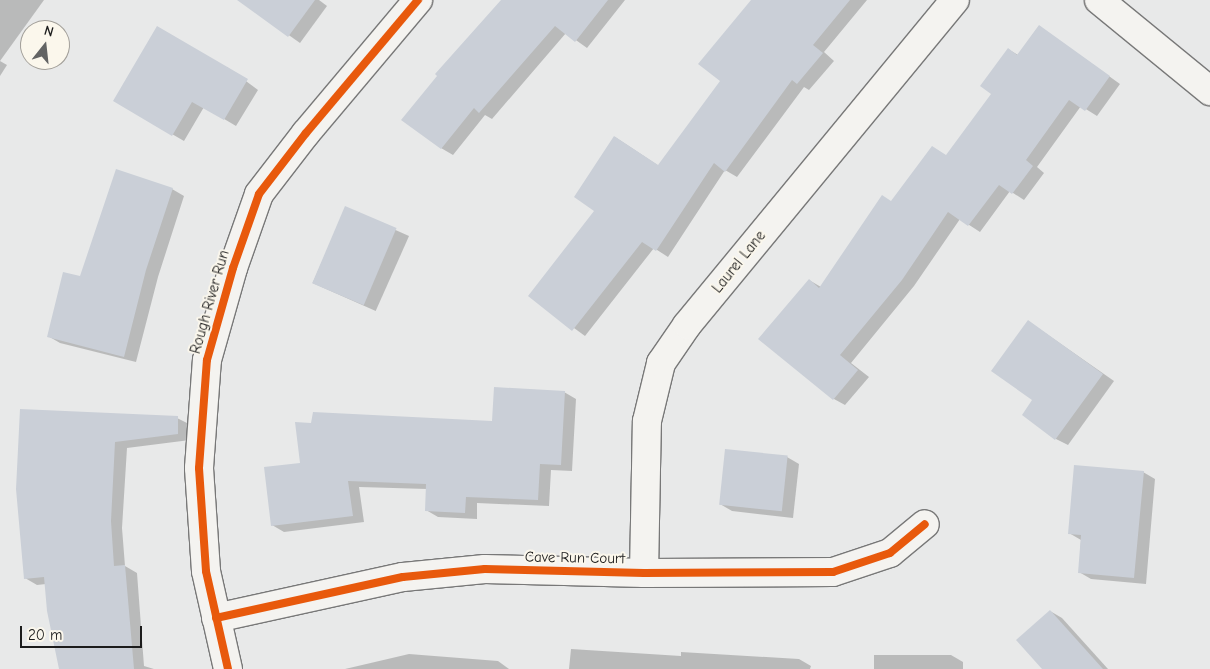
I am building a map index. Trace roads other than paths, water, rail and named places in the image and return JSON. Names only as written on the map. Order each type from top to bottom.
[{"type":"street","name":"Rough River Run","points":[[228,669],[206,571],[199,468],[207,360],[233,268],[259,194],[306,133],[418,0]]},
{"type":"street","name":"Laurel Lane","points":[[644,573],[647,421],[661,362],[687,326],[955,0]]},
{"type":"street","points":[[1099,0],[1210,91]]},
{"type":"street","name":"Cave Run Court","points":[[216,618],[403,577],[485,569],[644,573],[833,572],[890,553],[926,524]]}]
